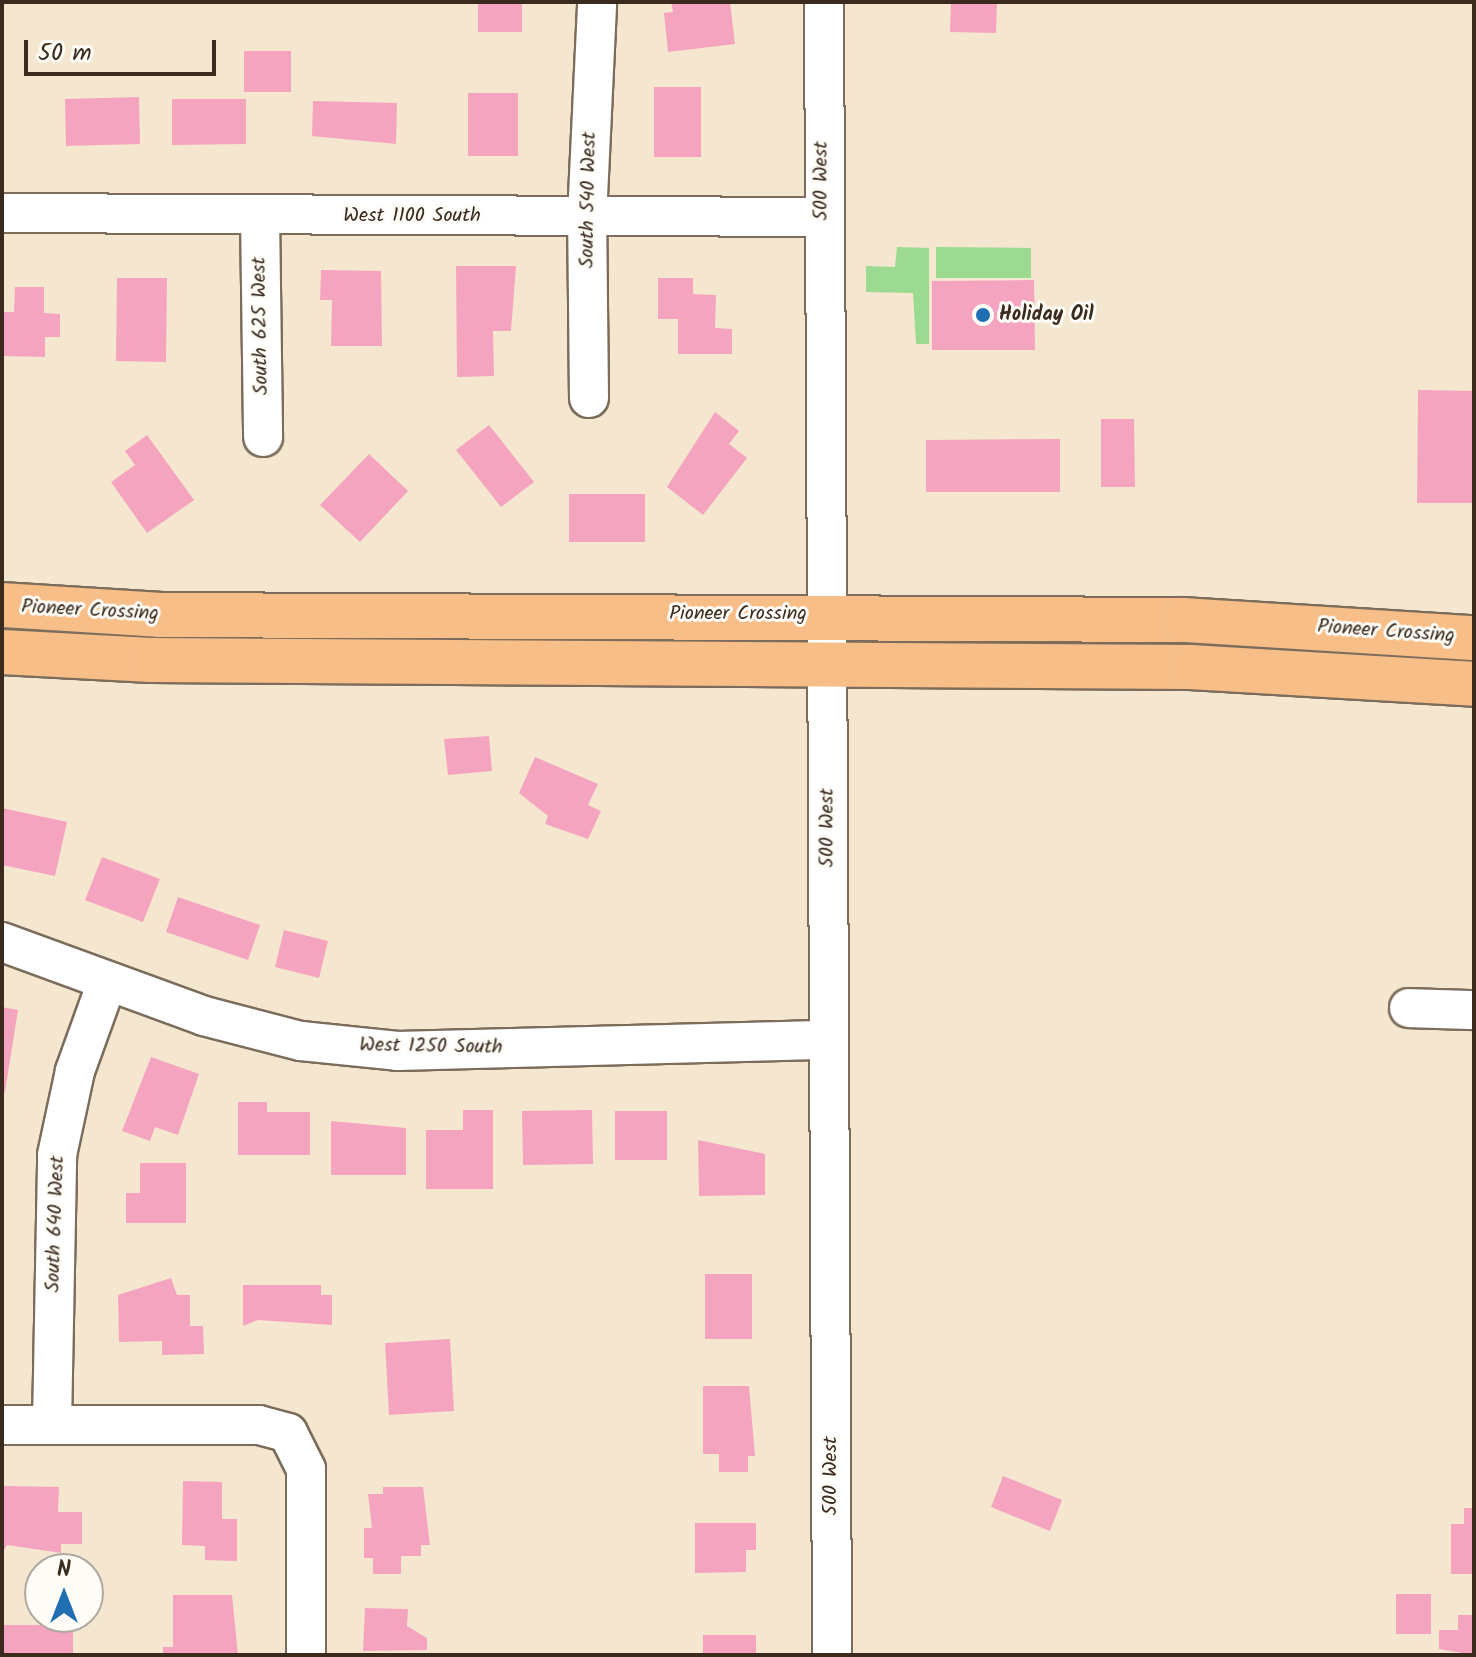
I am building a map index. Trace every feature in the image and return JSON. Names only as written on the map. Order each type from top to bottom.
[{"type":"highway","name":"Pioneer Crossing","points":[[2,605],[160,615],[826,614],[1184,620],[1474,638]]},
{"type":"highway","points":[[2,652],[151,660],[828,660],[1191,667],[1474,684]]},
{"type":"street","name":"South 540 West","points":[[589,398],[587,218],[597,2]]},
{"type":"street","name":"500 West","points":[[824,2],[822,217],[828,660],[832,1655]]},
{"type":"street","name":"West 1100 South","points":[[2,213],[822,217]]},
{"type":"street","name":"South 625 West","points":[[260,215],[263,437]]},
{"type":"street","name":"West 1250 South","points":[[2,942],[107,982],[301,1041],[397,1051],[828,1040]]},
{"type":"street","name":"South 640 West","points":[[52,1425],[57,1155],[71,1085],[107,982]]},
{"type":"street","points":[[1409,1008],[1474,1010]]},
{"type":"street","points":[[2,1425],[259,1425],[288,1433],[306,1469],[306,1655]]},
{"type":"green space","points":[[897,247],[929,248],[929,344],[916,344],[913,293],[866,292],[866,266],[895,267]]},
{"type":"green space","points":[[936,247],[1031,248],[1031,278],[936,278]]},
{"type":"building","points":[[478,2],[522,2],[522,32],[478,32]]},
{"type":"building","points":[[671,2],[730,2],[735,44],[668,52],[664,13],[673,12]]},
{"type":"building","points":[[951,2],[997,2],[996,33],[950,32]]},
{"type":"building","points":[[244,51],[291,51],[291,92],[244,92]]},
{"type":"building","points":[[654,87],[701,87],[701,157],[654,157]]},
{"type":"building","points":[[468,93],[518,93],[518,156],[468,156]]},
{"type":"building","points":[[139,97],[140,144],[66,146],[65,99]]},
{"type":"building","points":[[172,99],[246,99],[246,144],[172,145]]},
{"type":"building","points":[[313,101],[397,103],[396,144],[312,136]]},
{"type":"building","points":[[456,266],[516,266],[511,331],[493,331],[494,376],[457,377]]},
{"type":"building","points":[[321,270],[381,271],[382,346],[331,346],[332,300],[320,300]]},
{"type":"building","points":[[117,278],[167,278],[166,362],[116,361]]},
{"type":"building","points":[[658,278],[693,278],[693,294],[716,295],[715,328],[732,329],[732,354],[678,354],[678,319],[658,319]]},
{"type":"building","name":"Holiday Oil","points":[[1034,280],[1035,350],[932,350],[932,281]]},
{"type":"building","points":[[15,287],[44,287],[44,313],[60,314],[60,337],[45,337],[45,357],[2,356],[2,312],[14,312]]},
{"type":"building","points":[[1418,390],[1474,391],[1474,503],[1417,503]]},
{"type":"building","points":[[715,412],[739,431],[729,444],[747,458],[703,515],[667,487]]},
{"type":"building","points":[[1101,419],[1134,419],[1135,487],[1101,487]]},
{"type":"building","points":[[489,425],[534,482],[501,507],[456,450]]},
{"type":"building","points":[[147,435],[194,500],[147,533],[111,482],[135,465],[125,451]]},
{"type":"building","points":[[1060,439],[1060,492],[926,492],[926,440]]},
{"type":"building","points":[[369,454],[408,491],[360,542],[320,505]]},
{"type":"building","points":[[569,494],[645,494],[645,542],[569,542]]},
{"type":"building","points":[[489,736],[492,771],[448,775],[444,739]]},
{"type":"building","points":[[535,757],[598,784],[588,805],[601,811],[588,839],[545,824],[548,816],[519,793]]},
{"type":"building","points":[[2,808],[67,822],[55,876],[2,865]]},
{"type":"building","points":[[102,857],[160,879],[143,922],[85,900]]},
{"type":"building","points":[[178,897],[260,925],[248,960],[166,932]]},
{"type":"building","points":[[284,930],[328,941],[319,978],[275,967]]},
{"type":"building","points":[[2,1007],[18,1010],[5,1092],[2,1092]]},
{"type":"building","points":[[151,1057],[199,1074],[178,1135],[155,1127],[150,1141],[122,1131]]},
{"type":"building","points":[[238,1102],[267,1102],[267,1112],[310,1112],[310,1155],[238,1155]]},
{"type":"building","points":[[463,1110],[493,1110],[493,1189],[426,1189],[426,1130],[463,1130]]},
{"type":"building","points":[[592,1110],[593,1164],[523,1165],[522,1111]]},
{"type":"building","points":[[615,1111],[667,1111],[667,1160],[615,1160]]},
{"type":"building","points":[[331,1121],[406,1128],[406,1175],[331,1175]]},
{"type":"building","points":[[698,1140],[765,1154],[765,1195],[699,1196]]},
{"type":"building","points":[[140,1163],[186,1163],[186,1223],[126,1223],[126,1193],[140,1193]]},
{"type":"building","points":[[705,1274],[752,1274],[752,1339],[705,1339]]},
{"type":"building","points":[[171,1278],[177,1295],[190,1295],[190,1326],[203,1326],[204,1354],[162,1355],[162,1341],[119,1342],[118,1295]]},
{"type":"building","points":[[243,1285],[321,1285],[321,1295],[332,1295],[332,1325],[258,1320],[243,1326]]},
{"type":"building","points":[[450,1339],[454,1411],[389,1415],[385,1343]]},
{"type":"building","points":[[703,1386],[749,1386],[755,1456],[748,1456],[748,1472],[719,1472],[719,1454],[703,1454]]},
{"type":"building","points":[[1003,1476],[1062,1500],[1050,1531],[991,1507]]},
{"type":"building","points":[[183,1481],[222,1482],[222,1519],[237,1519],[237,1561],[205,1560],[205,1546],[182,1545]]},
{"type":"building","points":[[2,1486],[59,1487],[58,1512],[82,1512],[82,1544],[61,1544],[61,1553],[7,1545],[2,1554]]},
{"type":"building","points":[[383,1487],[423,1487],[430,1545],[421,1545],[421,1556],[401,1556],[401,1574],[373,1574],[373,1558],[364,1558],[364,1528],[372,1528],[368,1494],[383,1494]]},
{"type":"building","points":[[1464,1508],[1474,1508],[1474,1574],[1451,1574],[1451,1524],[1464,1524]]},
{"type":"building","points":[[695,1523],[756,1523],[756,1550],[746,1550],[746,1572],[695,1573]]},
{"type":"building","points":[[1396,1594],[1431,1594],[1431,1634],[1396,1634]]},
{"type":"building","points":[[173,1595],[232,1595],[238,1655],[163,1655],[163,1647],[173,1647]]},
{"type":"building","points":[[365,1608],[408,1609],[407,1626],[427,1638],[427,1650],[363,1651]]},
{"type":"building","points":[[1458,1615],[1474,1615],[1474,1655],[1439,1649],[1439,1630],[1458,1630]]},
{"type":"building","points":[[2,1625],[24,1625],[24,1633],[73,1633],[73,1655],[2,1655]]},
{"type":"building","points":[[703,1635],[756,1635],[756,1655],[703,1655]]},
{"type":"place","name":"Holiday Oil","points":[[983,315]]}]
